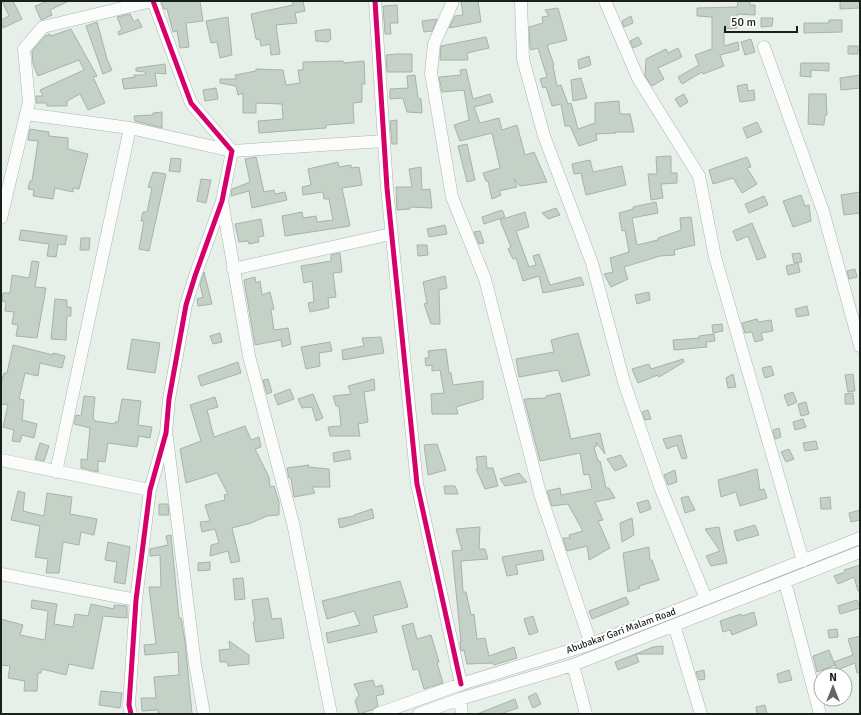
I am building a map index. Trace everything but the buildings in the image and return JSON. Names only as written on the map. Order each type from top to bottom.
[{"type":"street","points":[[1,218],[29,102],[24,49],[43,27],[153,1],[191,103],[232,150]]},
{"type":"street","points":[[375,1],[391,234],[417,484],[461,684]]},
{"type":"street","points":[[453,1],[434,44],[431,73],[452,197],[486,279],[541,497],[591,644]]},
{"type":"street","points":[[521,1],[523,59],[544,136],[592,263],[624,382],[656,475],[706,599]]},
{"type":"street","points":[[605,1],[638,78],[700,176],[716,257],[803,561]]},
{"type":"street","points":[[764,47],[823,211],[860,346]]},
{"type":"street","points":[[26,114],[130,128],[232,150],[384,141]]},
{"type":"street","points":[[56,472],[130,128]]},
{"type":"street","points":[[131,714],[129,705],[136,600],[150,490],[166,433],[169,400],[186,304],[222,201],[232,150]]},
{"type":"street","points":[[222,201],[248,356],[293,523],[331,714]]},
{"type":"street","points":[[233,269],[391,234]]},
{"type":"street","points":[[166,433],[195,664],[204,714]]},
{"type":"street","points":[[1,460],[150,490]]},
{"type":"street","name":"Abubakar Gari Malam Road","points":[[378,714],[461,684],[591,644],[860,538]]},
{"type":"street","points":[[419,714],[460,699],[574,665],[860,552]]},
{"type":"street","points":[[1,574],[136,600]]},
{"type":"street","points":[[785,582],[820,714]]},
{"type":"street","points":[[674,625],[701,714]]},
{"type":"street","points":[[574,665],[586,714]]},
{"type":"street","points":[[460,699],[462,714]]},
{"type":"cycle path","points":[[131,714],[129,705],[136,600],[150,490],[166,433],[169,399],[186,305],[222,201],[232,151],[191,103],[153,1]]},
{"type":"cycle path","points":[[375,1],[387,188],[417,484],[461,684]]}]
